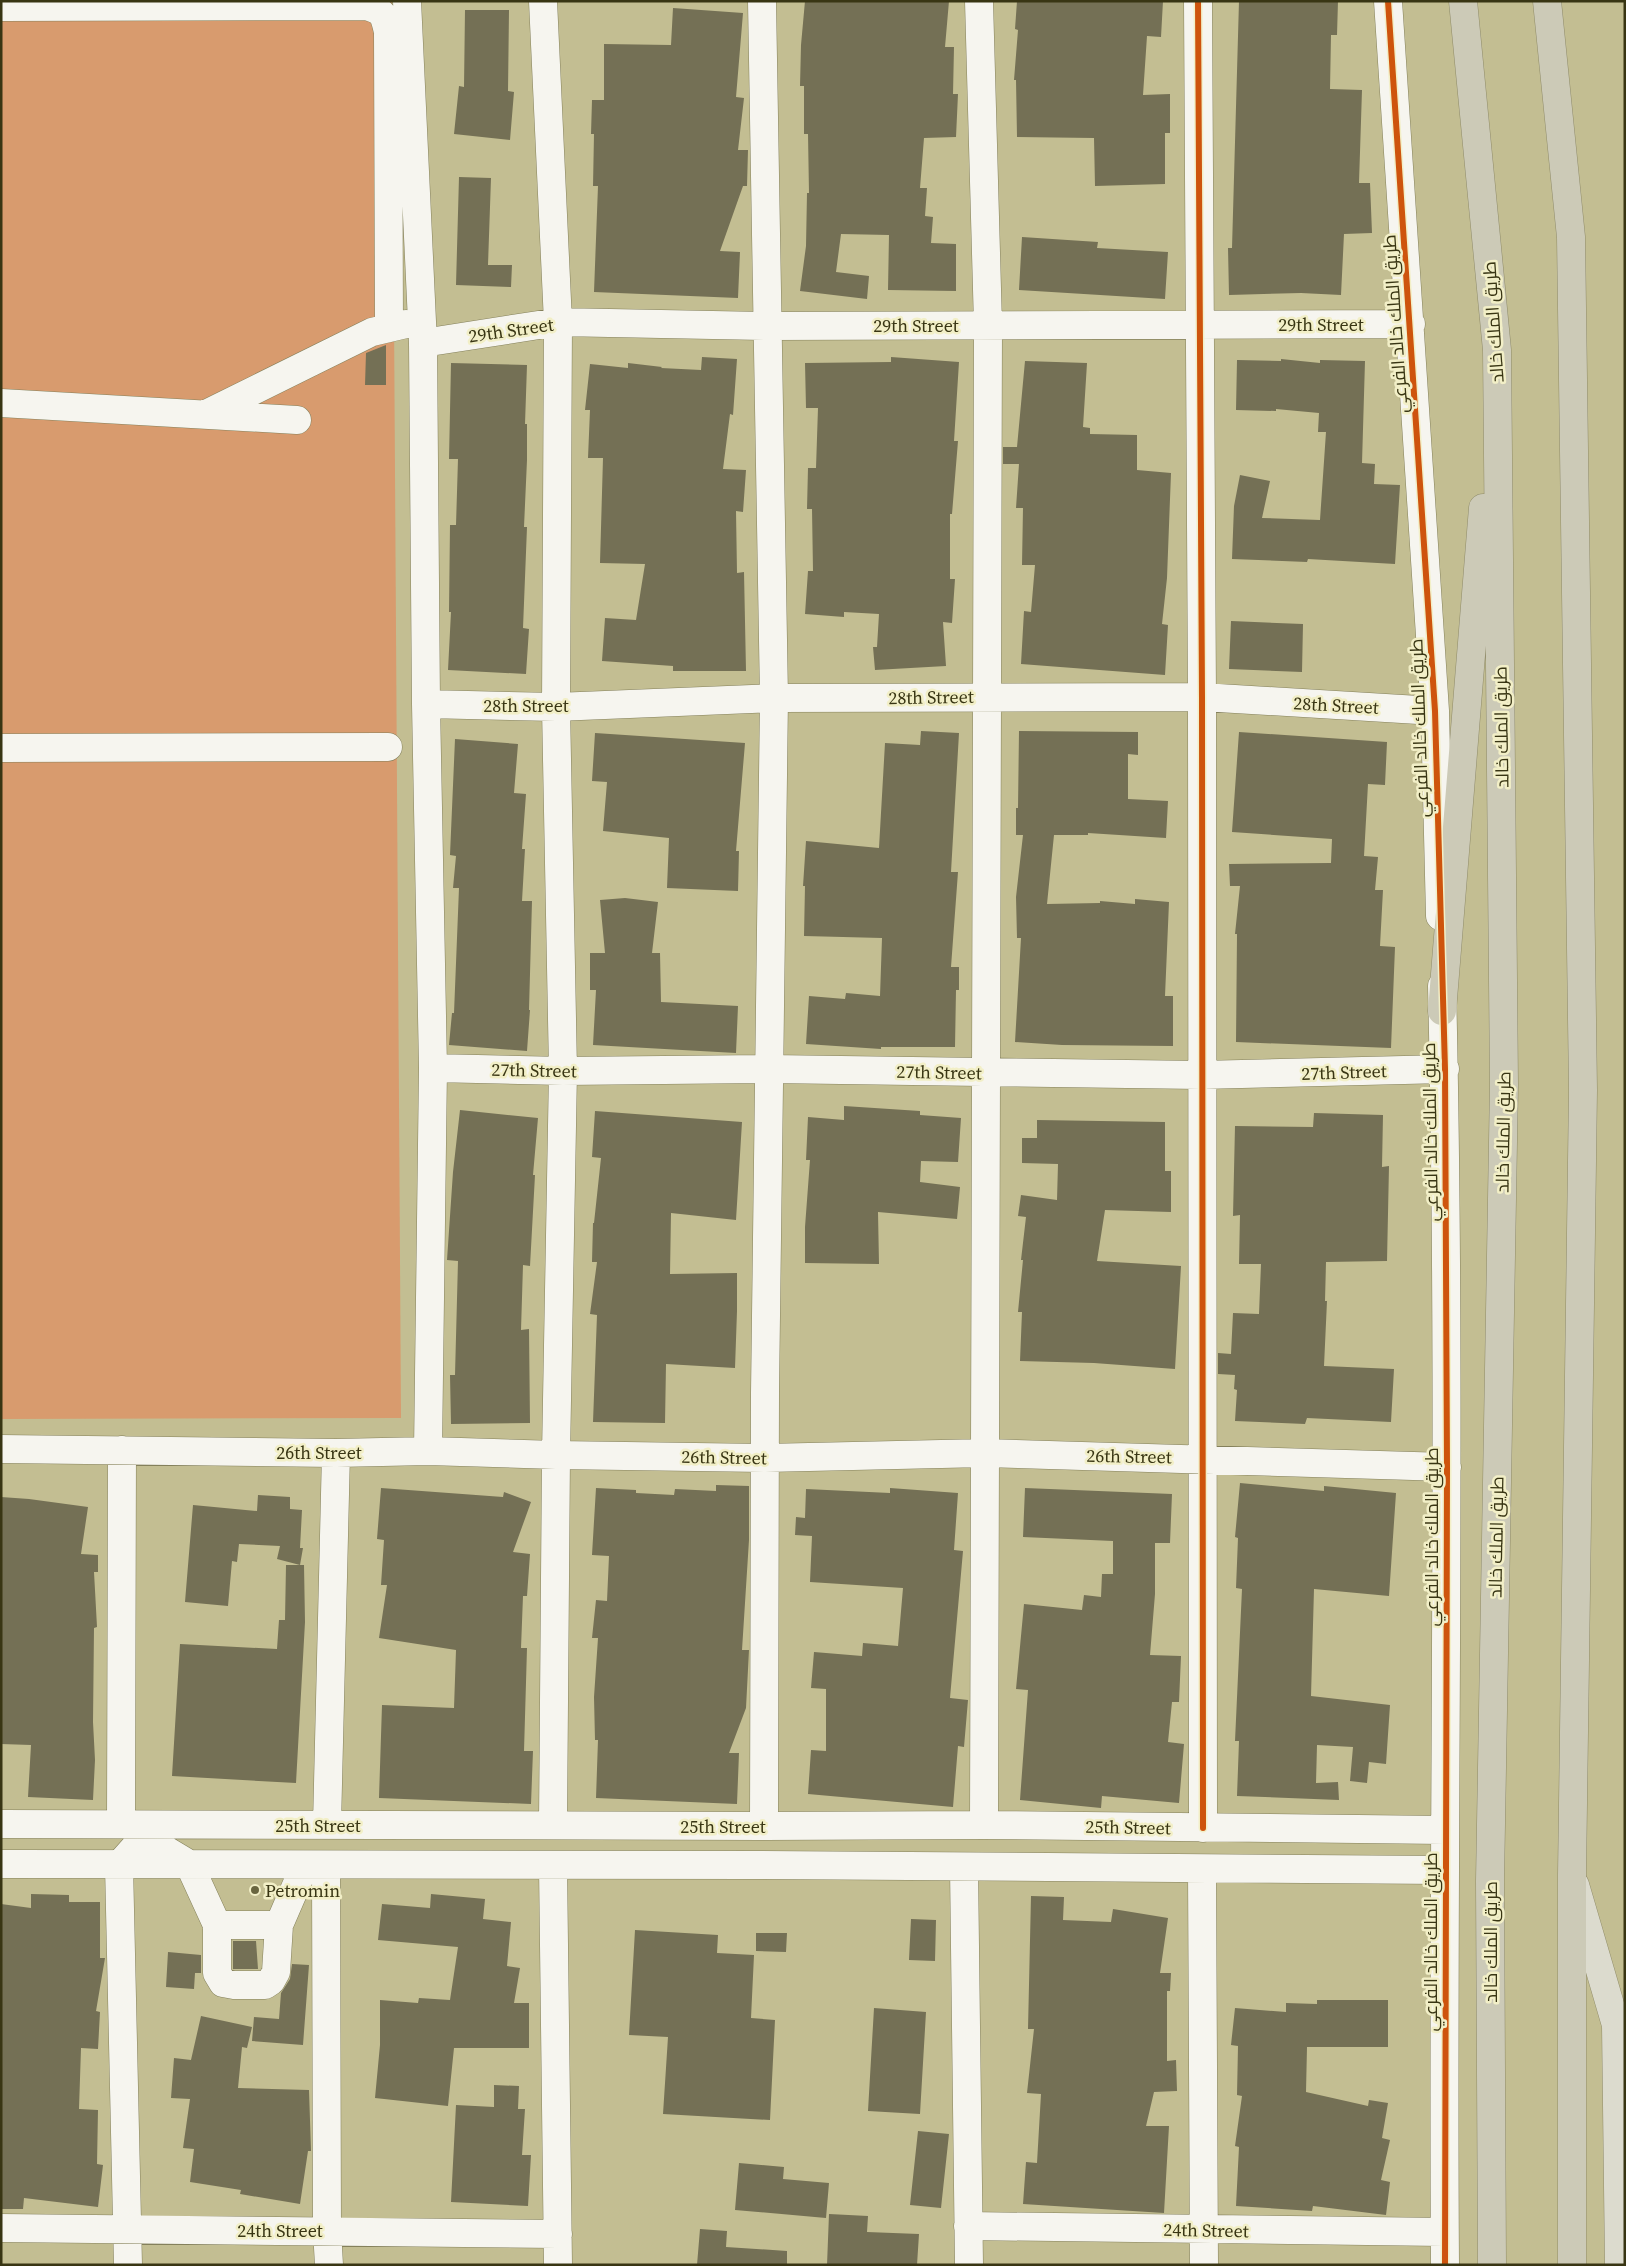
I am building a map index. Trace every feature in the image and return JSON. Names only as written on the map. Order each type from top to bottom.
[{"type":"highway","name":"طريق الملك خالد","points":[[1463,1],[1497,350],[1504,1086],[1490,1881],[1492,2265]]},
{"type":"highway","points":[[1547,1],[1571,237],[1583,1090],[1572,1875],[1572,2265]]},
{"type":"highway","points":[[1442,1011],[1497,350]]},
{"type":"main road","points":[[1572,1875],[1616,2025],[1619,2265]]},
{"type":"street","points":[[407,1],[422,332],[426,704],[433,1068],[428,1450]]},
{"type":"street","points":[[543,1],[558,322],[556,707],[564,1071],[556,1455],[553,1825]]},
{"type":"street","points":[[762,1],[774,698],[765,1458],[764,1826]]},
{"type":"street","points":[[979,1],[988,325],[984,1825]]},
{"type":"street","points":[[1198,1],[1202,697],[1200,1076],[1203,1828]]},
{"type":"street","name":"طريق الملك خالد الفرعي","points":[[1388,1],[1436,711],[1442,1011],[1445,1069],[1447,1467],[1445,2265]]},
{"type":"street","points":[[1,7],[366,6],[378,9],[384,16],[388,32],[389,328]]},
{"type":"street","name":"29th Street","points":[[204,415],[372,332],[389,328],[422,332],[558,322],[768,326],[1411,324]]},
{"type":"street","points":[[1,403],[297,420]]},
{"type":"street","name":"28th Street","points":[[426,704],[556,707],[774,698],[986,696],[1202,697],[1436,711]]},
{"type":"street","points":[[1,748],[388,747]]},
{"type":"street","name":"27th Street","points":[[433,1068],[564,1071],[770,1069],[1200,1076],[1445,1069]]},
{"type":"street","name":"26th Street","points":[[1,1449],[336,1453],[428,1450],[556,1455],[765,1458],[985,1453],[1202,1458],[1447,1467]]},
{"type":"street","points":[[121,1824],[122,1450]]},
{"type":"street","points":[[327,1825],[336,1453]]},
{"type":"street","name":"25th Street","points":[[1,1824],[984,1825],[1445,1830]]},
{"type":"street","points":[[1,1864],[1445,1870]]},
{"type":"street","points":[[119,1864],[128,2265]]},
{"type":"street","points":[[190,1864],[218,1925],[217,1973],[224,1983],[242,1985],[265,1985],[271,1981],[276,1972],[279,1925],[316,1865]]},
{"type":"street","points":[[316,1865],[329,2265]]},
{"type":"street","points":[[553,1865],[558,2265]]},
{"type":"street","points":[[964,1867],[969,2265]]},
{"type":"street","points":[[1202,1869],[1204,2265]]},
{"type":"street","points":[[218,1925],[279,1925]]},
{"type":"street","name":"24th Street","points":[[968,2226],[1204,2231],[1444,2232]]},
{"type":"street","name":"24th Street","points":[[1,2228],[327,2230],[558,2234]]},
{"type":"shaded area","points":[[1,1],[392,1],[401,1418],[1,1419]]},
{"type":"building","points":[[805,1],[949,1],[945,47],[954,47],[953,94],[958,94],[956,137],[924,138],[920,188],[927,188],[925,216],[933,217],[931,243],[956,244],[956,291],[888,290],[889,235],[841,234],[836,272],[869,276],[867,299],[800,291],[806,246],[807,193],[809,193],[808,134],[804,134],[804,86],[800,86]]},
{"type":"building","points":[[1017,1],[1163,1],[1161,37],[1147,36],[1143,95],[1170,94],[1170,133],[1165,133],[1165,184],[1095,186],[1094,138],[1017,137],[1016,80],[1014,80],[1018,30],[1015,29]]},
{"type":"building","points":[[1239,1],[1338,1],[1337,35],[1331,35],[1330,89],[1362,90],[1359,183],[1370,183],[1372,233],[1344,234],[1341,295],[1301,293],[1229,295],[1228,248],[1232,248]]},
{"type":"building","points":[[673,8],[743,13],[736,97],[744,98],[738,150],[748,150],[747,186],[743,186],[720,251],[740,252],[738,298],[594,292],[598,186],[593,186],[594,134],[591,134],[592,100],[604,100],[604,44],[671,45]]},
{"type":"building","points":[[465,10],[509,10],[508,91],[514,92],[510,140],[454,134],[459,86],[464,87]]},
{"type":"building","points":[[459,177],[491,178],[488,265],[512,265],[511,287],[456,285]]},
{"type":"building","points":[[1022,237],[1098,242],[1097,248],[1168,252],[1165,299],[1019,290]]},
{"type":"building","points":[[386,345],[386,385],[365,385],[366,353]]},
{"type":"building","points":[[702,357],[737,359],[733,415],[730,414],[723,469],[746,470],[743,512],[736,511],[737,573],[744,572],[746,671],[673,671],[673,666],[602,661],[605,618],[636,620],[645,564],[600,563],[603,458],[588,458],[590,410],[585,410],[590,364],[628,368],[628,363],[661,368],[701,370]]},
{"type":"building","points":[[891,357],[959,362],[954,441],[958,441],[952,514],[950,514],[950,579],[955,579],[952,623],[943,622],[946,666],[875,670],[873,647],[877,647],[879,614],[844,612],[844,617],[805,614],[808,571],[813,571],[812,509],[807,509],[808,468],[816,468],[818,408],[806,408],[805,363],[891,362]]},
{"type":"building","points":[[1281,359],[1320,363],[1320,360],[1365,361],[1362,463],[1375,464],[1374,484],[1400,485],[1395,564],[1308,559],[1307,562],[1232,559],[1234,506],[1240,475],[1270,481],[1262,518],[1320,520],[1326,432],[1318,432],[1319,413],[1276,409],[1276,411],[1236,410],[1237,360],[1281,361]]},
{"type":"building","points":[[1025,361],[1087,363],[1083,427],[1090,428],[1090,434],[1137,435],[1137,470],[1171,473],[1167,578],[1162,624],[1168,625],[1165,675],[1021,664],[1024,611],[1031,612],[1035,565],[1022,565],[1023,508],[1016,508],[1019,464],[1003,464],[1003,447],[1017,447]]},
{"type":"building","points":[[451,363],[527,365],[525,424],[527,424],[527,460],[524,527],[527,527],[523,628],[529,629],[526,674],[448,670],[451,612],[449,612],[450,525],[456,525],[458,459],[449,459]]},
{"type":"building","points":[[1231,621],[1303,624],[1302,672],[1229,669]]},
{"type":"building","points":[[921,731],[959,733],[951,872],[958,872],[951,967],[959,967],[959,990],[956,990],[955,1047],[881,1047],[881,1049],[806,1044],[809,996],[845,999],[846,993],[880,996],[882,938],[804,936],[805,886],[803,886],[806,841],[879,848],[885,743],[920,745]]},
{"type":"building","points":[[1019,731],[1138,732],[1138,755],[1128,754],[1128,799],[1168,801],[1166,838],[1088,833],[1088,835],[1054,835],[1047,904],[1100,903],[1100,901],[1135,904],[1135,899],[1169,902],[1165,996],[1173,996],[1173,1046],[1062,1045],[1015,1042],[1021,938],[1017,938],[1016,897],[1023,835],[1016,835]]},
{"type":"building","points":[[1239,732],[1387,742],[1385,785],[1368,784],[1364,856],[1378,857],[1375,890],[1383,890],[1380,946],[1395,947],[1391,1048],[1236,1042],[1237,934],[1235,934],[1240,886],[1230,886],[1229,864],[1331,863],[1332,839],[1232,832]]},
{"type":"building","points":[[595,733],[745,743],[736,851],[739,851],[738,891],[667,888],[669,838],[603,831],[607,782],[592,781]]},
{"type":"building","points":[[455,739],[518,744],[514,793],[526,794],[522,849],[525,849],[522,901],[532,901],[530,1010],[527,1051],[449,1045],[452,1013],[454,1013],[459,888],[453,888],[456,856],[450,855]]},
{"type":"building","points":[[625,898],[658,902],[652,953],[660,953],[661,1002],[738,1006],[736,1053],[593,1045],[596,990],[590,990],[590,953],[605,953],[600,900]]},
{"type":"building","points":[[844,1106],[920,1111],[920,1115],[961,1118],[958,1162],[921,1161],[920,1182],[960,1187],[957,1219],[878,1212],[879,1264],[805,1263],[805,1227],[810,1160],[806,1160],[808,1117],[844,1120]]},
{"type":"building","points":[[460,1110],[538,1118],[533,1175],[535,1175],[530,1266],[523,1265],[521,1330],[529,1329],[530,1423],[451,1424],[450,1375],[455,1375],[458,1261],[447,1260],[453,1172]]},
{"type":"building","points":[[595,1111],[742,1122],[736,1220],[671,1213],[670,1274],[737,1273],[735,1368],[666,1364],[665,1423],[593,1422],[597,1315],[590,1314],[597,1262],[592,1262],[593,1223],[601,1158],[592,1157]]},
{"type":"building","points":[[1314,1113],[1383,1115],[1382,1167],[1389,1166],[1387,1261],[1326,1262],[1325,1301],[1327,1301],[1324,1366],[1394,1369],[1391,1422],[1307,1418],[1305,1424],[1235,1421],[1237,1390],[1234,1389],[1235,1375],[1218,1374],[1218,1353],[1231,1354],[1233,1313],[1259,1314],[1261,1264],[1239,1264],[1240,1215],[1233,1216],[1235,1126],[1313,1127]]},
{"type":"building","points":[[1037,1120],[1165,1122],[1165,1171],[1171,1171],[1171,1212],[1105,1210],[1097,1261],[1181,1266],[1175,1369],[1094,1363],[1020,1361],[1022,1312],[1018,1312],[1026,1217],[1018,1216],[1021,1195],[1057,1200],[1058,1164],[1022,1163],[1022,1138],[1037,1138]]},
{"type":"building","points":[[1240,1483],[1324,1491],[1324,1486],[1396,1493],[1389,1596],[1314,1589],[1311,1696],[1390,1705],[1386,1764],[1369,1762],[1367,1783],[1350,1781],[1353,1747],[1317,1745],[1316,1783],[1338,1782],[1339,1800],[1237,1796],[1239,1741],[1235,1741],[1242,1589],[1236,1588],[1238,1538],[1235,1537]]},
{"type":"building","points":[[716,1485],[749,1486],[749,1540],[742,1650],[749,1650],[746,1708],[729,1753],[739,1753],[737,1804],[596,1798],[598,1740],[595,1740],[594,1697],[598,1638],[592,1638],[596,1600],[607,1601],[609,1556],[592,1555],[596,1488],[636,1490],[636,1493],[674,1495],[675,1489],[716,1491]]},
{"type":"building","points":[[381,1488],[503,1497],[504,1492],[531,1502],[513,1552],[530,1554],[527,1596],[523,1596],[521,1648],[527,1648],[524,1751],[533,1751],[531,1804],[379,1798],[382,1705],[454,1708],[456,1650],[379,1638],[387,1585],[381,1585],[384,1540],[377,1539]]},
{"type":"building","points":[[890,1488],[958,1493],[954,1550],[963,1551],[950,1698],[968,1700],[964,1747],[958,1746],[953,1807],[808,1794],[811,1750],[826,1751],[826,1689],[811,1688],[814,1652],[862,1656],[863,1643],[898,1646],[903,1588],[810,1582],[812,1536],[795,1535],[796,1517],[805,1518],[806,1489],[890,1493]]},
{"type":"building","points":[[1025,1488],[1172,1494],[1170,1543],[1155,1543],[1155,1594],[1150,1655],[1181,1656],[1179,1702],[1172,1702],[1168,1742],[1184,1744],[1179,1803],[1102,1796],[1101,1808],[1020,1800],[1028,1690],[1016,1689],[1024,1604],[1082,1610],[1084,1595],[1101,1597],[1102,1574],[1113,1574],[1113,1541],[1023,1537]]},
{"type":"building","points":[[258,1495],[290,1497],[290,1509],[302,1510],[300,1548],[303,1548],[300,1565],[277,1559],[280,1546],[239,1544],[237,1562],[232,1561],[228,1606],[185,1602],[193,1505],[257,1511]]},
{"type":"building","points":[[1,1497],[88,1507],[81,1554],[98,1555],[98,1572],[94,1572],[97,1627],[94,1628],[93,1722],[95,1760],[93,1800],[28,1797],[31,1745],[1,1744]]},
{"type":"building","points":[[286,1565],[304,1565],[305,1622],[296,1783],[172,1776],[180,1644],[277,1649],[279,1620],[285,1620]]},
{"type":"building","points":[[31,1894],[69,1895],[69,1902],[100,1902],[100,1958],[105,1958],[96,2011],[100,2012],[98,2049],[81,2048],[79,2109],[98,2110],[97,2164],[103,2165],[98,2207],[24,2198],[23,2209],[1,2209],[1,1904],[31,1908]]},
{"type":"building","points":[[431,1894],[485,1899],[483,1919],[511,1922],[507,1966],[520,1968],[514,2003],[529,2003],[529,2048],[454,2048],[448,2106],[375,2098],[380,2045],[380,2000],[418,2003],[419,1998],[450,2000],[458,1947],[378,1940],[382,1904],[430,1908]]},
{"type":"building","points":[[1031,1896],[1064,1897],[1063,1920],[1111,1922],[1113,1909],[1168,1918],[1160,1973],[1171,1973],[1170,1991],[1167,1991],[1167,2061],[1176,2060],[1177,2091],[1154,2092],[1146,2126],[1169,2126],[1164,2213],[1023,2204],[1026,2162],[1037,2163],[1041,2094],[1027,2093],[1034,2029],[1028,2029]]},
{"type":"building","points":[[911,1919],[936,1920],[935,1961],[909,1960]]},
{"type":"building","points":[[635,1930],[718,1935],[717,1953],[754,1955],[751,2018],[775,2020],[770,2120],[663,2114],[668,2037],[629,2035]]},
{"type":"building","points":[[756,1933],[787,1933],[786,1952],[756,1951]]},
{"type":"building","points":[[233,1941],[256,1941],[258,1969],[233,1969]]},
{"type":"building","points":[[168,1952],[201,1955],[201,1973],[195,1973],[194,1989],[166,1987]]},
{"type":"building","points":[[292,1964],[309,1965],[303,2045],[252,2041],[254,2017],[279,2019],[281,1993],[290,1979]]},
{"type":"building","points":[[1317,2000],[1388,2000],[1388,2047],[1307,2047],[1306,2092],[1368,2106],[1369,2100],[1388,2103],[1382,2138],[1390,2140],[1381,2180],[1390,2182],[1386,2215],[1313,2206],[1312,2211],[1236,2206],[1239,2147],[1235,2146],[1242,2096],[1237,2095],[1238,2046],[1231,2045],[1235,2008],[1286,2012],[1286,2003],[1317,2004]]},
{"type":"building","points":[[874,2008],[926,2012],[920,2114],[868,2111]]},
{"type":"building","points":[[201,2016],[252,2027],[247,2048],[242,2047],[238,2088],[309,2090],[311,2151],[308,2151],[300,2204],[240,2194],[241,2190],[190,2182],[194,2149],[183,2148],[190,2099],[171,2098],[174,2058],[191,2060]]},
{"type":"building","points":[[494,2085],[519,2086],[518,2109],[525,2109],[522,2155],[531,2155],[528,2206],[451,2202],[456,2105],[494,2107]]},
{"type":"building","points":[[918,2131],[949,2134],[941,2208],[910,2205]]},
{"type":"building","points":[[739,2163],[784,2167],[783,2179],[829,2183],[826,2218],[735,2210]]},
{"type":"building","points":[[829,2214],[868,2216],[867,2232],[919,2234],[917,2265],[827,2265]]},
{"type":"building","points":[[700,2229],[727,2231],[726,2247],[787,2251],[787,2265],[697,2265]]},
{"type":"cycle path","points":[[1198,1],[1202,697],[1203,1828]]},
{"type":"cycle path","points":[[1388,1],[1435,711],[1445,1069],[1447,1467],[1445,2265]]},
{"type":"place","name":"Petromin","points":[[255,1890]]}]
